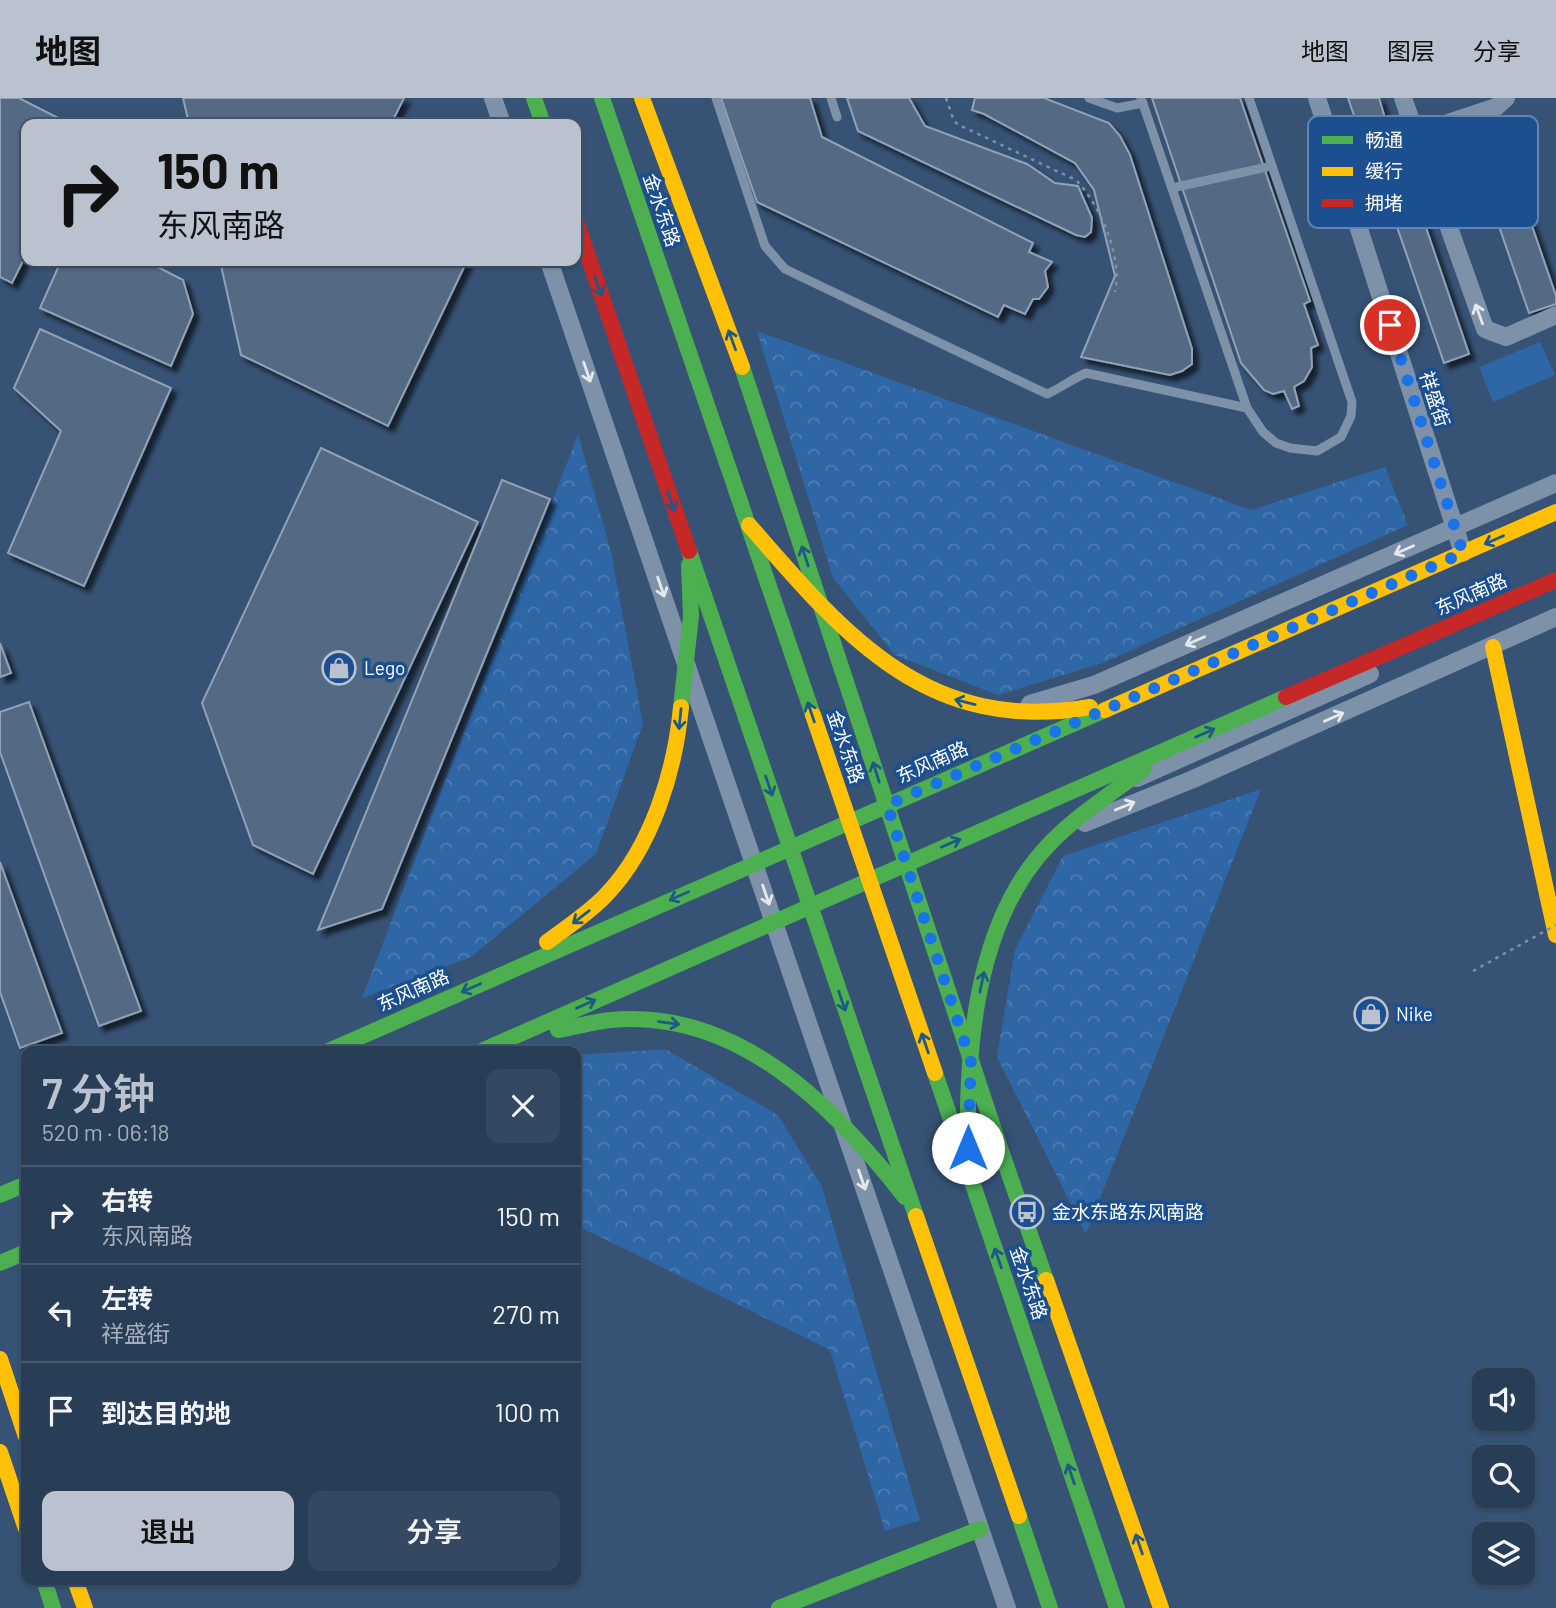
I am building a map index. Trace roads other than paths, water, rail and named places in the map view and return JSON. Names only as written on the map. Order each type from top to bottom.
[{"type":"main road","points":[[534,98],[541,119]]},
{"type":"main road","name":"金水东路","points":[[602,98],[1117,1608]]},
{"type":"main road","points":[[642,98],[749,387],[971,1062],[1161,1608]]},
{"type":"main road","points":[[581,236],[1050,1608]]},
{"type":"main road","name":"东风南路","points":[[340,1046],[1556,512]]},
{"type":"main road","points":[[747,523],[820,603],[872,653],[904,676],[935,692],[961,702],[1012,709],[1070,711],[1129,699]]},
{"type":"main road","points":[[505,973],[583,916],[607,894],[626,870],[646,834],[660,802],[678,739],[691,616],[689,553]]},
{"type":"main road","name":"东风南路","points":[[494,1046],[809,905],[1556,580]]},
{"type":"main road","points":[[1399,659],[1556,588]]},
{"type":"main road","points":[[1493,647],[1556,935]]},
{"type":"main road","points":[[968,1172],[967,1125],[971,1062],[978,1003],[993,942],[1026,875],[1039,856],[1062,832],[1170,748]]},
{"type":"main road","points":[[501,1046],[581,1023],[646,1020],[710,1032],[743,1046],[794,1079],[823,1103],[889,1175],[912,1207]]},
{"type":"main road","points":[[0,1195],[21,1186]]},
{"type":"main road","points":[[0,1263],[21,1253]]},
{"type":"main road","points":[[0,1359],[21,1422]]},
{"type":"main road","points":[[0,1452],[21,1514]]},
{"type":"main road","points":[[779,1608],[980,1530]]},
{"type":"main road","points":[[46,1585],[53,1608]]},
{"type":"main road","points":[[77,1585],[85,1608]]},
{"type":"street","points":[[494,98],[500,119]]},
{"type":"street","name":"祥盛街","points":[[1317,98],[1323,116]]},
{"type":"street","points":[[1403,98],[1409,116]]},
{"type":"street","points":[[1468,116],[1496,107],[1506,98]]},
{"type":"street","name":"祥盛街","points":[[1359,228],[1463,553]]},
{"type":"street","points":[[1449,228],[1485,329],[1506,337],[1556,316]]},
{"type":"street","points":[[551,266],[1007,1608]]},
{"type":"street","points":[[1012,709],[1094,685],[1556,483]]},
{"type":"street","points":[[1062,832],[1204,774],[1556,617]]},
{"type":"street","points":[[1003,820],[1126,783],[1338,690],[1399,659]]},
{"type":"lane","points":[[716,98],[765,246],[785,269],[1047,394],[1063,388],[1072,379],[1086,373],[1247,408]]},
{"type":"lane","points":[[831,98],[837,117]]},
{"type":"lane","points":[[1089,98],[1116,108],[1142,101],[1247,408],[1263,432],[1276,443],[1317,452],[1341,437],[1351,416],[1352,402],[1249,98]]},
{"type":"lane","points":[[1172,188],[1272,166]]},
{"type":"place","name":"Lego","points":[[339,668]]},
{"type":"place","name":"Nike","points":[[1371,1014]]},
{"type":"place","name":"金水东路东风南路","points":[[1027,1212]]}]
